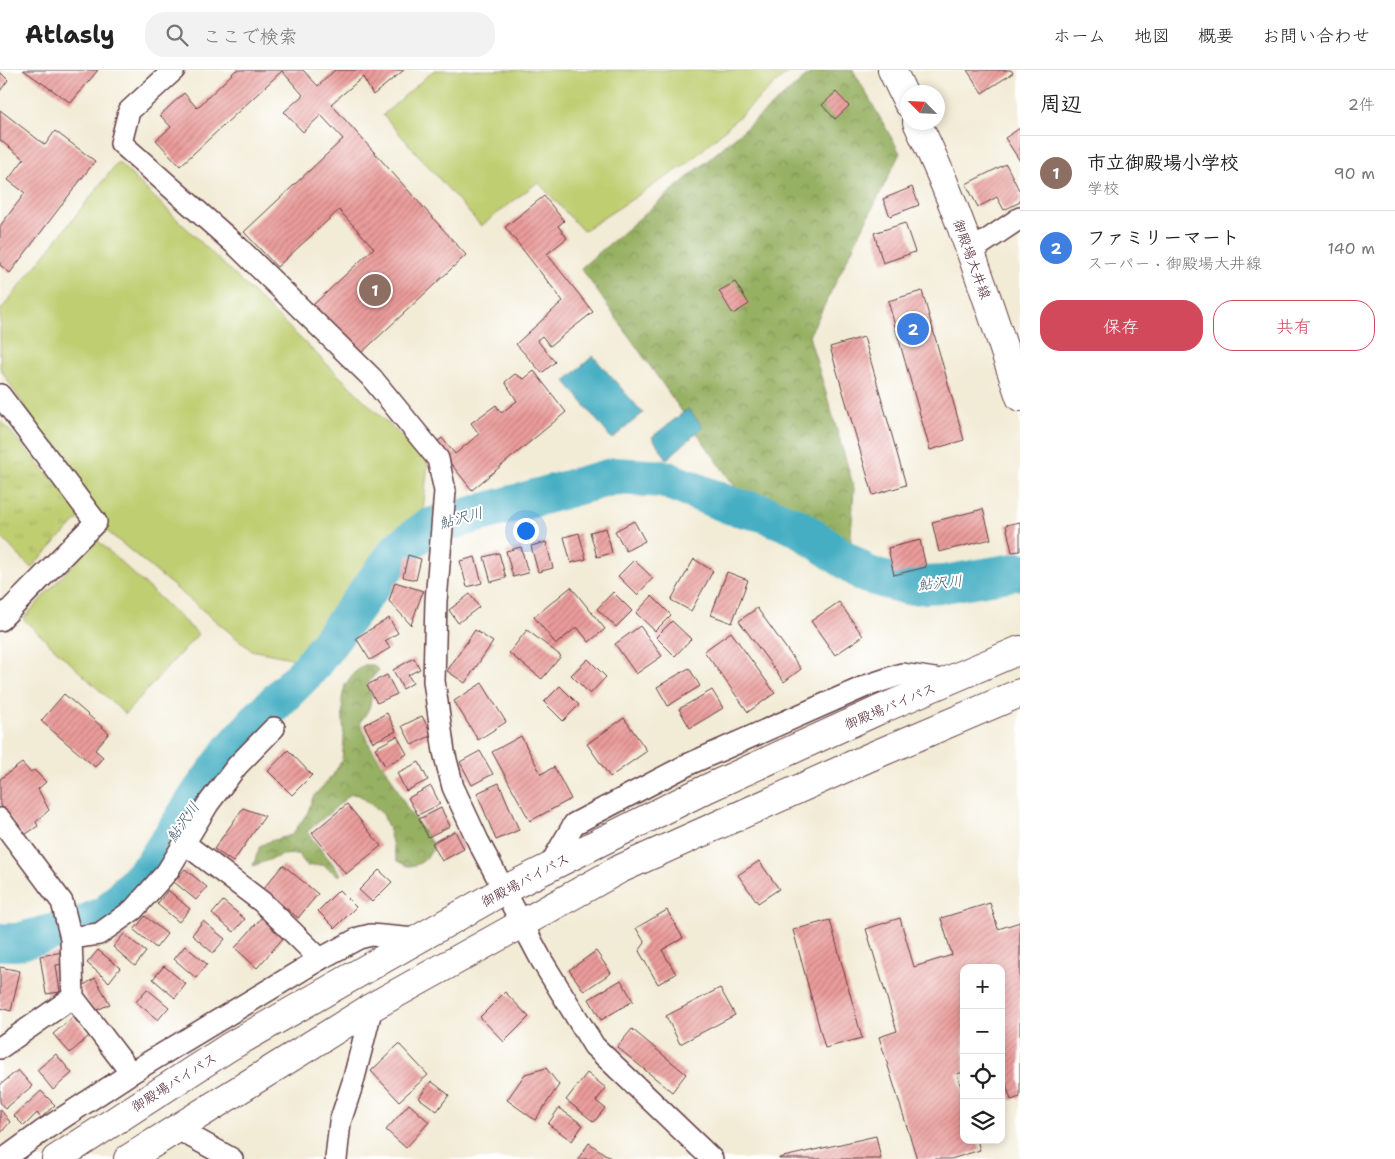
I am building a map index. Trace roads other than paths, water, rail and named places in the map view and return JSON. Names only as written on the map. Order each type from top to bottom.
[{"type":"main road","points":[[892,70],[900,86]]},
{"type":"main road","name":"御殿場大井線","points":[[921,130],[971,250],[1020,397]]},
{"type":"main road","name":"御殿場バイパス","points":[[56,1159],[229,1047],[504,890],[706,789],[877,711],[1020,650]]},
{"type":"main road","points":[[128,1159],[372,1007],[620,869],[870,757],[1020,693]]},
{"type":"street","points":[[174,70],[129,111],[121,143],[238,247],[371,377],[438,459],[445,492],[436,601],[434,681],[444,752],[453,787],[478,841],[542,961],[594,1046],[712,1159]]},
{"type":"street","points":[[971,250],[1020,218]]},
{"type":"street","points":[[0,395],[96,522],[0,620]]},
{"type":"street","points":[[71,938],[99,934],[133,910],[167,872],[208,804],[237,766],[274,728]]},
{"type":"street","points":[[0,820],[62,902],[71,938],[73,997],[131,1073]]},
{"type":"street","points":[[184,843],[262,902],[320,959]]},
{"type":"street","points":[[4,1159],[44,1130],[131,1073],[320,959],[359,938],[371,935],[416,939]]},
{"type":"street","points":[[0,1048],[73,997]]},
{"type":"street","points":[[336,1159],[340,1122],[353,1082],[372,1007]]},
{"type":"street","points":[[176,1128],[232,1159]]},
{"type":"water","points":[[593,356],[643,413],[612,439],[565,381]]},
{"type":"water","points":[[688,409],[703,427],[667,459],[652,437]]},
{"type":"waterway","name":"鮎沢川","points":[[0,942],[17,942],[84,924],[108,913],[153,865],[202,790],[233,748],[309,669],[400,548],[429,527],[615,476],[664,479],[732,506],[763,513],[799,528],[867,575],[907,586],[944,584],[1020,571]]},
{"type":"place","name":"市立御殿場小学校","points":[[375,290]]},
{"type":"place","name":"ファミリーマート","points":[[913,329]]}]
